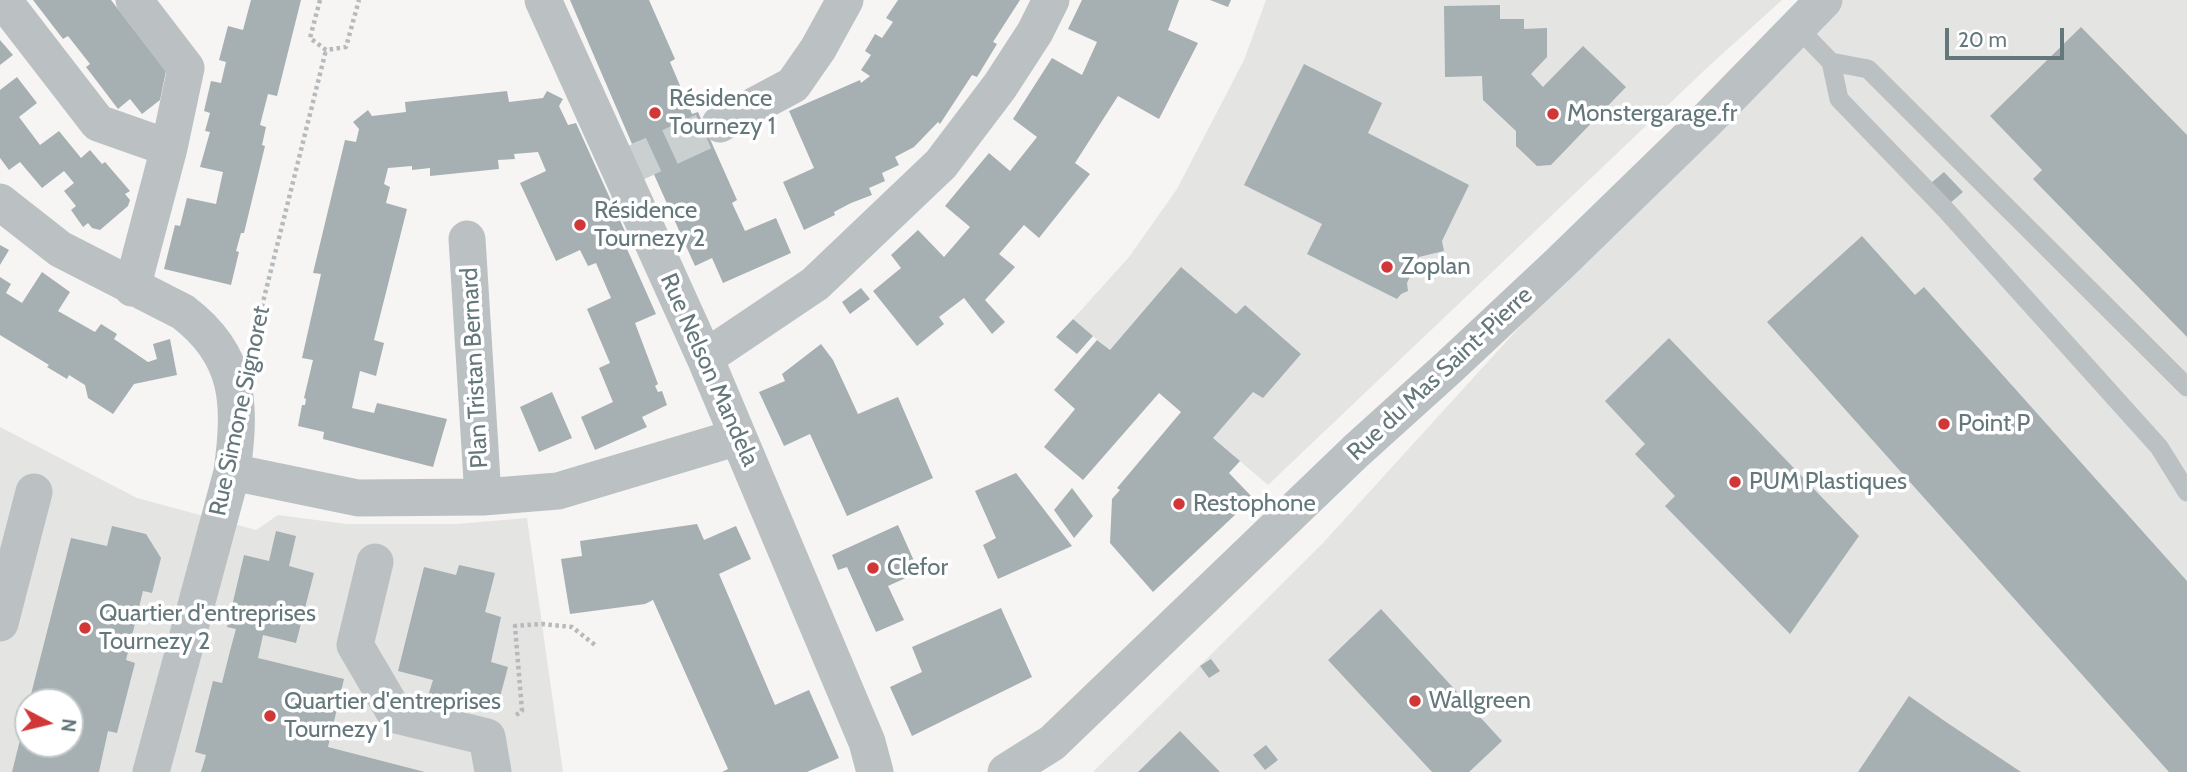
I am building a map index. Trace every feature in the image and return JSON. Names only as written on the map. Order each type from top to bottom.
[{"type":"street","points":[[3,0],[98,123],[169,149]]},
{"type":"street","points":[[132,288],[169,149],[186,68],[134,0]]},
{"type":"street","name":"Rue Nelson Mandela","points":[[543,0],[705,358],[795,567],[871,757],[887,772]]},
{"type":"street","points":[[720,124],[793,85],[818,49],[845,0]]},
{"type":"street","points":[[705,358],[815,284],[941,164],[1000,86],[1035,32],[1051,0]]},
{"type":"street","name":"Rue du Mas Saint-Pierre","points":[[1006,772],[1044,757],[1356,451],[1569,255],[1824,0]]},
{"type":"street","name":"Rue Simone Signoret","points":[[0,202],[60,249],[183,312],[199,324],[221,352],[234,383],[237,438],[232,472],[151,772]]},
{"type":"street","name":"Plan Tristan Bernard","points":[[467,239],[483,497]]},
{"type":"street","points":[[232,472],[358,498],[483,497],[558,491],[738,437]]},
{"type":"street","points":[[0,623],[34,492]]},
{"type":"street","points":[[375,562],[355,645],[396,716],[490,754]]},
{"type":"lane","points":[[1798,28],[1831,62],[1839,99],[1945,209],[2160,447],[2187,492]]},
{"type":"lane","points":[[1831,62],[1868,69],[2187,387]]},
{"type":"path","points":[[320,0],[310,37],[326,50],[346,47],[359,0]]},
{"type":"path","name":"Rue Simone Signoret","points":[[254,338],[326,50]]},
{"type":"path","points":[[490,754],[522,711],[515,626],[542,624],[572,627],[595,645]]},
{"type":"shaded area","points":[[1266,0],[1782,0],[1268,485],[1073,319],[1129,257],[1177,189],[1244,60]]},
{"type":"shaded area","points":[[1817,0],[2187,0],[2187,772],[1093,772],[1322,544]]},
{"type":"shaded area","points":[[0,427],[137,498],[256,530],[278,515],[347,524],[456,524],[527,518],[563,772],[0,772]]},
{"type":"building","points":[[33,0],[111,0],[166,71],[160,100],[142,114],[130,99],[118,109],[86,67],[90,64],[68,36],[63,39]]},
{"type":"building","points":[[251,0],[301,0],[277,96],[268,94],[260,125],[266,127],[262,145],[265,146],[244,233],[241,233],[236,251],[239,252],[231,285],[164,269],[175,225],[180,226],[187,198],[216,204],[223,172],[200,167],[210,132],[205,131],[210,113],[204,111],[211,81],[221,83],[226,62],[219,60],[228,26],[243,30]]},
{"type":"building","name":"Résidence Tournezy 1","points":[[570,0],[649,0],[675,59],[670,62],[692,114],[698,112],[737,200],[732,203],[745,231],[776,218],[791,253],[723,283],[712,258],[695,266],[639,141],[632,144]]},
{"type":"building","points":[[898,0],[1020,0],[993,42],[997,44],[977,77],[972,75],[940,124],[938,122],[914,147],[895,157],[899,165],[882,173],[885,181],[869,188],[872,195],[851,203],[834,212],[835,215],[804,230],[783,182],[814,168],[789,111],[860,80],[861,83],[870,76],[861,70],[871,55],[865,51],[875,34],[882,38],[893,22],[886,18]]},
{"type":"building","points":[[1082,0],[1179,0],[1168,30],[1198,43],[1159,119],[1118,96],[1075,163],[1090,174],[1039,238],[1024,225],[999,254],[1015,267],[985,300],[1005,322],[992,334],[964,298],[939,317],[944,324],[917,346],[873,291],[901,268],[891,255],[918,230],[944,257],[970,227],[945,206],[989,153],[1010,171],[1037,137],[1013,119],[1052,58],[1082,75],[1097,42],[1068,29]]},
{"type":"building","points":[[1210,0],[1231,0],[1228,7]]},
{"type":"building","points":[[1500,5],[1500,19],[1524,19],[1524,29],[1547,28],[1547,57],[1531,74],[1543,87],[1583,46],[1626,87],[1551,165],[1537,166],[1516,146],[1516,131],[1483,100],[1482,76],[1445,77],[1444,6]]},
{"type":"building","points":[[2081,27],[2187,135],[2187,337],[2033,179],[2042,170],[1990,116]]},
{"type":"building","points":[[0,40],[13,55],[0,65]]},
{"type":"building","points":[[1304,64],[1382,103],[1368,133],[1469,185],[1442,241],[1444,251],[1419,257],[1407,283],[1408,291],[1397,299],[1307,254],[1322,224],[1244,185]]},
{"type":"building","points":[[17,77],[37,103],[19,117],[40,145],[59,131],[81,158],[90,150],[102,164],[105,162],[130,191],[125,194],[130,200],[128,206],[100,230],[92,228],[88,223],[83,227],[71,210],[76,206],[64,191],[74,183],[64,171],[42,188],[20,162],[9,170],[0,158],[0,90]]},
{"type":"building","name":"Résidence Tournezy 2","points":[[507,91],[509,102],[543,98],[547,91],[563,99],[559,106],[568,125],[576,123],[632,247],[627,249],[656,314],[635,323],[658,384],[655,386],[658,392],[662,391],[667,405],[642,417],[647,427],[595,450],[581,417],[613,402],[599,368],[610,363],[587,309],[611,298],[596,263],[588,266],[580,250],[556,261],[520,183],[546,171],[538,152],[514,154],[515,159],[498,160],[499,169],[430,176],[430,168],[388,168],[384,184],[390,187],[386,203],[407,209],[374,340],[384,343],[376,376],[360,371],[352,408],[374,413],[377,403],[447,419],[433,467],[323,439],[324,432],[298,426],[302,405],[305,405],[304,398],[313,360],[302,358],[321,274],[313,273],[345,140],[356,142],[359,129],[353,122],[368,110],[372,116],[406,112],[405,102]]},
{"type":"building","points":[[1944,172],[1963,192],[1949,204],[1931,183]]},
{"type":"building","name":"Point P","points":[[1862,236],[1915,295],[1924,287],[2187,581],[2187,772],[2169,772],[1767,322]]},
{"type":"building","points":[[0,245],[9,250],[0,265]]},
{"type":"building","points":[[1181,267],[1236,314],[1245,305],[1301,354],[1263,398],[1253,392],[1213,438],[1240,461],[1229,473],[1253,498],[1153,592],[1110,543],[1112,499],[1120,490],[1117,488],[1181,412],[1159,393],[1083,480],[1044,447],[1075,409],[1054,390],[1097,340],[1110,350]]},
{"type":"building","points":[[42,272],[70,292],[58,311],[95,332],[101,324],[117,334],[114,339],[148,362],[157,359],[153,344],[170,339],[177,375],[134,384],[113,414],[88,398],[85,385],[69,375],[67,379],[0,335],[0,277],[11,284],[6,293],[22,303]]},
{"type":"building","points":[[861,288],[870,299],[850,314],[842,302]]},
{"type":"building","points":[[1073,319],[1093,336],[1077,354],[1056,337]]},
{"type":"building","name":"PUM Plastiques","points":[[1669,338],[1859,536],[1790,634],[1665,506],[1675,496],[1635,454],[1645,444],[1605,401]]},
{"type":"building","points":[[821,344],[833,360],[858,414],[898,397],[933,478],[847,516],[810,434],[784,446],[759,392],[785,381],[782,374]]},
{"type":"building","points":[[552,392],[572,438],[539,452],[520,407]]},
{"type":"building","points":[[1016,473],[1072,546],[998,579],[983,545],[996,538],[975,491]]},
{"type":"building","points":[[1072,488],[1093,516],[1074,538],[1054,510]]},
{"type":"building","points":[[697,524],[704,540],[736,526],[751,559],[719,574],[775,705],[809,690],[839,758],[807,772],[722,772],[728,769],[653,600],[645,604],[570,614],[561,559],[582,556],[580,541]]},
{"type":"building","points":[[898,525],[919,572],[888,586],[904,620],[876,632],[847,567],[838,570],[832,555]]},
{"type":"building","name":"Quartier d'entreprises Tournezy 2","points":[[112,526],[146,534],[161,558],[152,593],[143,591],[126,660],[135,663],[117,733],[108,731],[99,772],[12,772],[16,758],[84,758],[84,688],[33,688],[71,538],[107,546]]},
{"type":"building","name":"Quartier d'entreprises Tournezy 1","points":[[276,531],[296,536],[289,566],[314,573],[296,643],[263,635],[258,658],[344,679],[328,747],[425,772],[201,772],[206,755],[195,752],[213,681],[222,683],[236,629],[227,627],[244,555],[269,561]]},
{"type":"building","points":[[459,565],[495,573],[485,612],[501,617],[491,662],[508,667],[496,712],[428,696],[433,680],[398,671],[424,567],[456,575]]},
{"type":"building","points":[[1001,608],[1032,677],[912,736],[890,687],[922,672],[912,647]]},
{"type":"building","name":"Wallgreen","points":[[1381,609],[1502,741],[1469,772],[1432,772],[1328,660]]},
{"type":"building","points":[[1211,659],[1220,671],[1209,678],[1200,666]]},
{"type":"building","points":[[1909,696],[1946,722],[2021,772],[1858,772]]},
{"type":"building","points":[[1180,731],[1220,772],[1138,772]]},
{"type":"building","points":[[1266,745],[1278,760],[1265,770],[1253,755]]},
{"type":"tunnel","points":[[620,170],[720,124]]},
{"type":"place","name":"Résidence Tournezy 1","points":[[655,113]]},
{"type":"place","name":"Monstergarage.fr","points":[[1553,114]]},
{"type":"place","name":"Résidence Tournezy 2","points":[[580,225]]},
{"type":"place","name":"Zoplan","points":[[1387,267]]},
{"type":"place","name":"Point P","points":[[1944,424]]},
{"type":"place","name":"PUM Plastiques","points":[[1735,482]]},
{"type":"place","name":"Restophone","points":[[1179,504]]},
{"type":"place","name":"Clefor","points":[[873,568]]},
{"type":"place","name":"Quartier d'entreprises Tournezy 2","points":[[85,628]]},
{"type":"place","name":"Wallgreen","points":[[1415,701]]},
{"type":"place","name":"Quartier d'entreprises Tournezy 1","points":[[270,716]]}]
